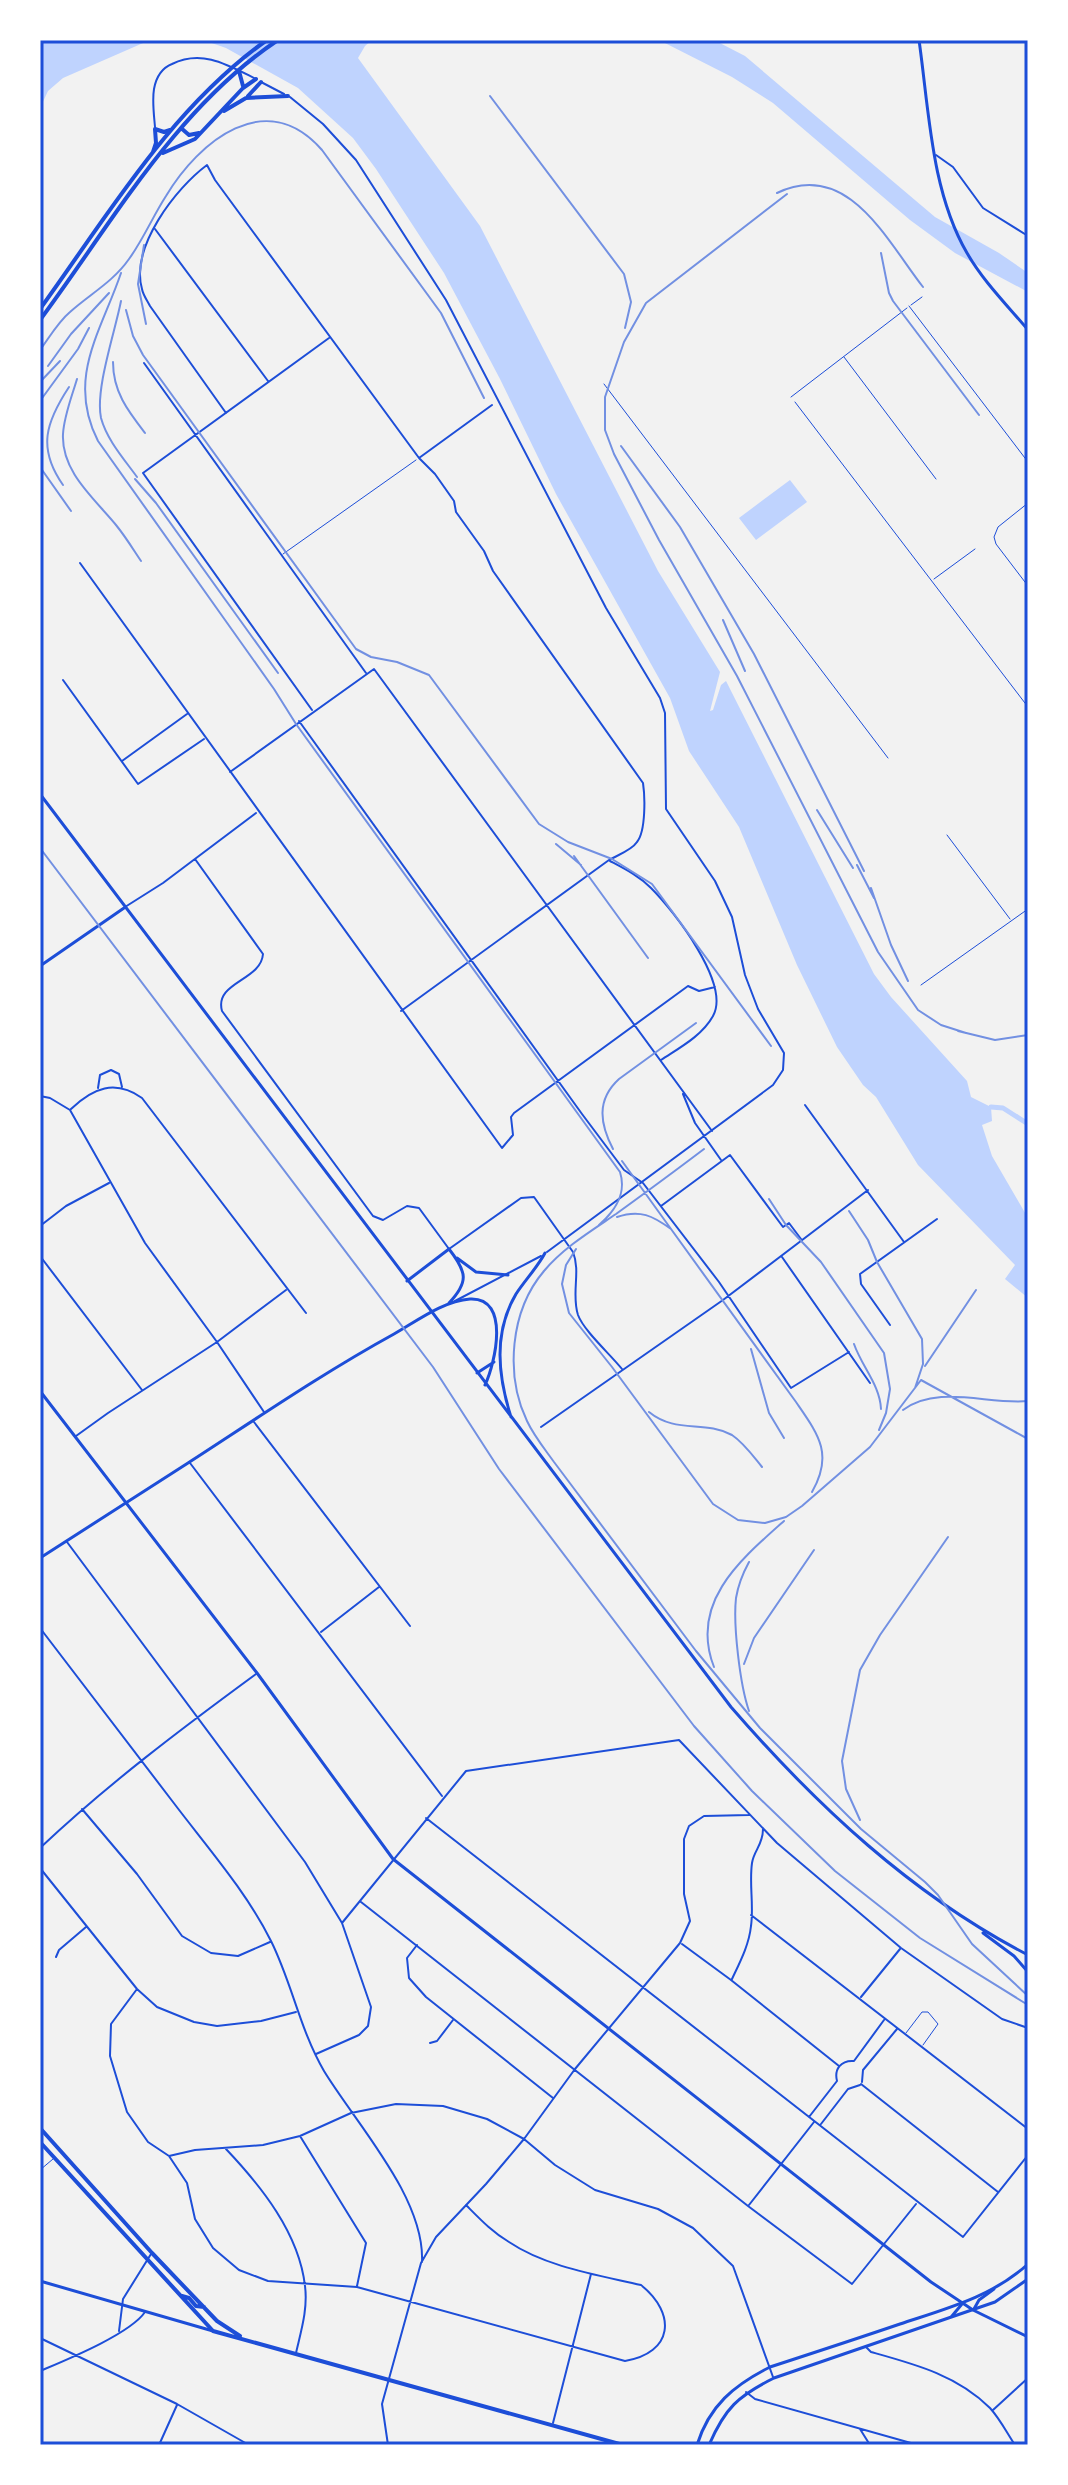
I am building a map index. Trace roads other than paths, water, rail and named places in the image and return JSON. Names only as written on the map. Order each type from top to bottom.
[{"type":"main road","points":[[40,309],[172,129],[217,81],[267,40]]},
{"type":"main road","points":[[40,320],[181,128],[224,83],[278,40]]},
{"type":"main road","points":[[919,40],[945,204],[956,233],[977,269],[1028,330]]},
{"type":"main road","points":[[239,71],[243,88]]},
{"type":"main road","points":[[161,154],[185,146],[243,88],[258,80]]},
{"type":"main road","points":[[219,114],[246,98],[258,80]]},
{"type":"main road","points":[[246,98],[288,96]]},
{"type":"main road","points":[[181,128],[189,135],[201,132]]},
{"type":"main road","points":[[153,154],[155,129],[164,132],[172,129]]},
{"type":"main road","points":[[40,794],[697,1665],[760,1741],[856,1835],[913,1883],[1014,1956],[1028,1972]]},
{"type":"main road","points":[[40,966],[124,908]]},
{"type":"main road","points":[[407,1281],[449,1249],[464,1272],[463,1283],[446,1305]]},
{"type":"main road","points":[[512,1420],[501,1379],[501,1339],[515,1296],[545,1253]]},
{"type":"main road","points":[[454,1255],[476,1272],[508,1275]]},
{"type":"main road","points":[[40,1558],[264,1413],[446,1305],[473,1299],[492,1308],[496,1326],[494,1362],[485,1385]]},
{"type":"main road","points":[[476,1373],[494,1362]]},
{"type":"main road","points":[[40,1391],[257,1673],[393,1859],[883,2245],[962,2304],[1028,2337]]},
{"type":"main road","points":[[978,1928],[1028,1955]]},
{"type":"main road","points":[[40,2128],[217,2321],[245,2340]]},
{"type":"main road","points":[[40,2142],[213,2331]]},
{"type":"main road","points":[[973,2310],[979,2300],[1028,2264]]},
{"type":"main road","points":[[709,2445],[726,2412],[746,2392],[774,2378],[995,2302],[1028,2279]]},
{"type":"main road","points":[[40,2281],[623,2445]]},
{"type":"main road","points":[[697,2445],[714,2408],[739,2383],[770,2367],[962,2304],[994,2289]]},
{"type":"main road","points":[[180,2295],[189,2298],[196,2306],[204,2307]]},
{"type":"main road","points":[[946,2320],[962,2304]]},
{"type":"main road","points":[[863,2337],[866,2347]]},
{"type":"main road","points":[[739,2383],[746,2392]]},
{"type":"street","points":[[155,129],[156,79],[166,66],[197,56],[239,71],[288,96],[323,124],[356,160],[446,300],[624,642],[660,698],[665,713],[666,809],[721,891],[732,917],[758,1009],[781,1045],[785,1061],[780,1078],[773,1085],[643,1183],[545,1253],[446,1305]]},
{"type":"street","points":[[936,155],[953,167],[983,208],[1028,236]]},
{"type":"street","points":[[226,413],[150,306],[140,279],[146,247],[154,228],[174,195],[207,165],[419,458],[435,474],[454,501],[456,512],[484,551],[493,571],[643,783],[640,837],[634,846],[609,860],[401,1011]]},
{"type":"street","points":[[154,228],[269,382]]},
{"type":"street","points":[[312,711],[143,473],[331,337]]},
{"type":"street","points":[[144,363],[367,674]]},
{"type":"street","points":[[419,458],[492,405]]},
{"type":"street","points":[[80,563],[502,1148],[513,1135],[511,1117],[688,986],[699,991],[715,987]]},
{"type":"street","points":[[229,772],[374,669],[712,1132]]},
{"type":"street","points":[[63,680],[138,784],[205,738]]},
{"type":"street","points":[[121,762],[187,714]]},
{"type":"street","points":[[299,721],[559,1082],[624,1170],[643,1183],[727,1294],[791,1388],[849,1352]]},
{"type":"street","points":[[124,908],[257,812]]},
{"type":"street","points":[[195,859],[263,954],[258,968],[225,992],[220,1001],[222,1011],[373,1216],[383,1220],[407,1206],[419,1208],[449,1249],[521,1198],[530,1196],[537,1200],[576,1260],[578,1315],[622,1369]]},
{"type":"street","points":[[609,860],[633,873],[652,889],[694,943],[715,987],[713,1016],[697,1035],[660,1060]]},
{"type":"street","points":[[99,1089],[100,1075],[111,1070],[119,1074],[122,1088]]},
{"type":"street","points":[[70,1110],[90,1092],[99,1089],[122,1088],[138,1095],[306,1313]]},
{"type":"street","points":[[680,1088],[695,1123],[722,1161]]},
{"type":"street","points":[[40,1096],[50,1098],[70,1110],[151,1253],[217,1342],[264,1413]]},
{"type":"street","points":[[805,1105],[904,1242]]},
{"type":"street","points":[[660,1207],[730,1155],[783,1227],[789,1223],[802,1240]]},
{"type":"street","points":[[40,1226],[66,1206],[110,1183]]},
{"type":"street","points":[[541,1427],[868,1190]]},
{"type":"street","points":[[890,1325],[861,1284],[860,1274],[937,1219]]},
{"type":"street","points":[[40,1256],[142,1390]]},
{"type":"street","points":[[781,1256],[870,1383]]},
{"type":"street","points":[[76,1436],[217,1342],[287,1289]]},
{"type":"street","points":[[253,1421],[410,1626]]},
{"type":"street","points":[[189,1462],[443,1797]]},
{"type":"street","points":[[66,1541],[305,1862],[342,1923],[371,2007],[368,2026],[359,2035],[315,2054]]},
{"type":"street","points":[[320,1633],[380,1586]]},
{"type":"street","points":[[40,1628],[232,1879],[272,1942],[315,2054],[405,2192],[419,2225],[421,2263],[382,2404],[388,2445]]},
{"type":"street","points":[[40,1848],[140,1760],[257,1673]]},
{"type":"street","points":[[342,1923],[466,1771],[679,1740],[777,1843],[901,1948],[1002,2019],[1028,2028]]},
{"type":"street","points":[[82,1809],[137,1874],[182,1936],[211,1953],[238,1956],[272,1942]]},
{"type":"street","points":[[421,2263],[436,2237],[524,2139],[575,2069],[680,1943],[690,1921],[684,1894],[684,1839],[689,1826],[704,1816],[750,1815]]},
{"type":"street","points":[[426,1818],[963,2237],[1028,2155]]},
{"type":"street","points":[[731,1980],[744,1956],[751,1915],[753,1858],[763,1844],[763,1827]]},
{"type":"street","points":[[40,1868],[137,1989],[157,2007],[194,2022],[217,2026],[261,2021],[297,2012]]},
{"type":"street","points":[[361,1902],[852,2284],[917,2203]]},
{"type":"street","points":[[751,1915],[1028,2129]]},
{"type":"street","points":[[56,1957],[59,1950],[87,1927]]},
{"type":"street","points":[[680,1943],[839,2066]]},
{"type":"street","points":[[417,1945],[407,1958],[409,1978],[426,1997],[554,2099]]},
{"type":"street","points":[[861,1998],[901,1948]]},
{"type":"street","points":[[137,1989],[111,2024],[110,2056],[127,2112],[148,2142],[169,2156],[187,2183],[195,2219],[213,2248],[239,2270],[268,2281],[357,2287],[625,2361],[639,2359],[662,2339],[663,2308],[656,2297],[641,2285],[592,2273],[510,2244],[466,2205]]},
{"type":"street","points":[[430,2043],[437,2041],[453,2019]]},
{"type":"street","points":[[861,2084],[859,2065],[885,2019]]},
{"type":"street","points":[[859,2065],[897,2028]]},
{"type":"street","points":[[842,2085],[836,2073],[839,2066],[846,2061],[859,2065]]},
{"type":"street","points":[[809,2118],[842,2085],[861,2084],[999,2192]]},
{"type":"street","points":[[820,2126],[842,2085]]},
{"type":"street","points":[[169,2156],[195,2150],[263,2145],[300,2136],[351,2113],[396,2104],[443,2106],[487,2119],[524,2139],[555,2165],[595,2190],[658,2209],[693,2228],[733,2266],[774,2378]]},
{"type":"street","points":[[748,2206],[814,2122]]},
{"type":"street","points":[[300,2136],[366,2243],[357,2287]]},
{"type":"street","points":[[226,2149],[277,2211],[297,2255],[305,2285],[305,2317],[296,2354]]},
{"type":"street","points":[[118,2332],[122,2321],[121,2305],[152,2253]]},
{"type":"street","points":[[552,2425],[592,2273]]},
{"type":"street","points":[[40,2371],[75,2356],[140,2320],[145,2312]]},
{"type":"street","points":[[40,2338],[177,2404],[249,2445]]},
{"type":"street","points":[[866,2347],[871,2352],[948,2377],[972,2392],[992,2411],[1015,2445]]},
{"type":"street","points":[[992,2411],[1028,2378]]},
{"type":"street","points":[[746,2392],[755,2399],[918,2445]]},
{"type":"street","points":[[159,2445],[177,2404]]},
{"type":"street","points":[[859,2429],[870,2445]]},
{"type":"lane","points":[[791,397],[922,297]]},
{"type":"lane","points":[[909,306],[1028,462]]},
{"type":"lane","points":[[844,357],[936,479]]},
{"type":"lane","points":[[604,384],[888,758]]},
{"type":"lane","points":[[795,402],[1028,707]]},
{"type":"lane","points":[[282,555],[419,458]]},
{"type":"lane","points":[[1028,503],[998,527],[994,537],[1028,586]]},
{"type":"lane","points":[[931,581],[975,549]]},
{"type":"lane","points":[[947,835],[1012,921]]},
{"type":"lane","points":[[921,985],[1028,909]]},
{"type":"lane","points":[[905,2034],[923,2011],[933,2016],[938,2024],[921,2047]]},
{"type":"lane","points":[[40,2170],[61,2152]]},
{"type":"lane","points":[[387,2439],[393,2445]]},
{"type":"water","points":[[42,40],[150,40],[63,78],[48,91],[40,108]]},
{"type":"water","points":[[203,40],[372,40],[358,58],[480,226],[658,571],[720,672],[710,711],[721,685],[726,681],[874,974],[967,1081],[971,1097],[991,1107],[992,1121],[982,1125],[992,1156],[1028,1218],[1028,1298],[1005,1279],[1015,1265],[918,1165],[876,1097],[863,1085],[837,1047],[797,965],[739,827],[689,751],[670,698],[556,494],[444,273],[376,169],[353,138],[298,88],[226,48]]},
{"type":"water","points":[[659,40],[714,40],[745,56],[935,217],[1028,273],[1028,292],[955,253],[910,220],[773,103],[732,77]]},
{"type":"water","points":[[790,480],[807,502],[756,540],[739,518]]},
{"type":"waterway","points":[[991,1107],[1003,1108],[1028,1124]]},
{"type":"railway","points":[[490,96],[624,274],[631,302],[625,328]]},
{"type":"railway","points":[[40,350],[66,316],[123,267],[166,196],[196,157],[235,128],[257,122],[279,122],[301,131],[322,150],[441,313],[484,398]]},
{"type":"railway","points":[[777,193],[802,185],[825,187],[845,196],[880,228],[923,287]]},
{"type":"railway","points":[[787,194],[646,303],[624,342],[605,397],[605,430],[614,454],[737,676],[878,952],[918,1010],[941,1025],[966,1033]]},
{"type":"railway","points":[[144,245],[138,284],[146,324]]},
{"type":"railway","points":[[881,253],[893,301],[979,415]]},
{"type":"railway","points":[[121,273],[96,335],[86,376],[85,396],[89,418],[98,441],[296,724],[620,1172],[621,1195],[599,1225]]},
{"type":"railway","points":[[48,366],[71,334],[109,293]]},
{"type":"railway","points":[[121,301],[103,376],[101,418],[116,449],[137,477]]},
{"type":"railway","points":[[126,310],[133,336],[143,355],[356,649],[371,657],[397,662],[429,675],[539,824],[568,842],[612,859],[652,884],[771,1046]]},
{"type":"railway","points":[[40,401],[78,349],[89,328]]},
{"type":"railway","points":[[40,382],[60,361]]},
{"type":"railway","points":[[113,362],[119,392],[145,433]]},
{"type":"railway","points":[[77,379],[63,434],[67,461],[81,484],[141,561]]},
{"type":"railway","points":[[63,485],[47,447],[50,424],[69,387]]},
{"type":"railway","points":[[621,446],[680,527],[754,654],[864,871]]},
{"type":"railway","points":[[40,467],[71,511]]},
{"type":"railway","points":[[135,479],[156,503],[278,673]]},
{"type":"railway","points":[[723,620],[745,671]]},
{"type":"railway","points":[[817,810],[853,868]]},
{"type":"railway","points":[[556,844],[581,865]]},
{"type":"railway","points":[[40,848],[433,1367],[499,1469],[694,1726],[752,1791],[835,1871],[920,1938],[1028,2005]]},
{"type":"railway","points":[[574,856],[648,958]]},
{"type":"railway","points":[[857,865],[874,898]]},
{"type":"railway","points":[[871,888],[891,945],[908,981]]},
{"type":"railway","points":[[613,1149],[602,1112],[612,1087],[696,1023]]},
{"type":"railway","points":[[958,1031],[995,1040],[1028,1035]]},
{"type":"railway","points":[[704,1149],[578,1240],[544,1271],[524,1305],[514,1344],[520,1403],[533,1432],[554,1462],[696,1651],[760,1728],[861,1829],[925,1882],[938,1895],[972,1944],[1028,1996]]},
{"type":"railway","points":[[622,1161],[671,1229]]},
{"type":"railway","points":[[769,1199],[786,1225],[821,1262],[884,1353],[890,1389],[879,1430]]},
{"type":"railway","points":[[849,1211],[922,1339],[923,1364],[915,1388]]},
{"type":"railway","points":[[617,1217],[646,1215],[671,1229],[796,1402],[817,1435],[822,1455],[819,1479],[812,1492]]},
{"type":"railway","points":[[576,1249],[566,1265],[562,1284],[569,1313],[713,1504],[738,1520],[765,1523],[786,1517],[802,1506],[870,1447],[921,1380],[1028,1439]]},
{"type":"railway","points":[[925,1366],[976,1290]]},
{"type":"railway","points":[[854,1344],[874,1384],[881,1409]]},
{"type":"railway","points":[[751,1349],[769,1413],[784,1438]]},
{"type":"railway","points":[[903,1410],[932,1398],[1028,1401]]},
{"type":"railway","points":[[649,1412],[669,1423],[711,1428],[732,1435],[762,1467]]},
{"type":"railway","points":[[714,1667],[708,1644],[708,1623],[714,1603],[736,1567],[784,1521]]},
{"type":"railway","points":[[860,1820],[846,1789],[842,1761],[860,1670],[880,1635],[948,1537]]},
{"type":"railway","points":[[744,1664],[754,1638],[814,1550]]},
{"type":"railway","points":[[749,1562],[738,1589],[735,1610],[740,1671],[749,1711]]}]
